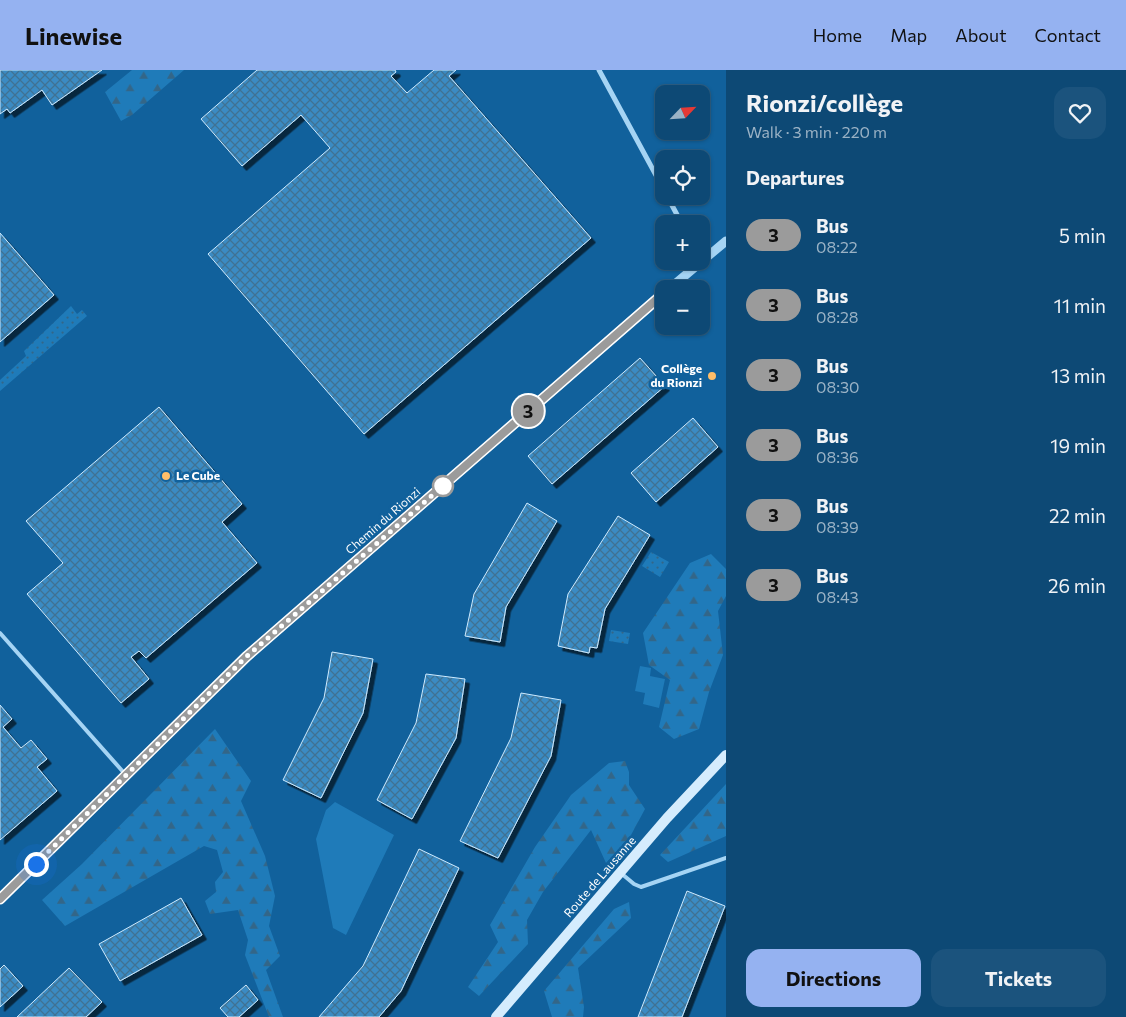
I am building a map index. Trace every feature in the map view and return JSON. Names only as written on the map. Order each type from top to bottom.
[{"type":"main road","name":"Route de Lausanne","points":[[496,1017],[692,789],[726,755]]},
{"type":"street","points":[[599,70],[655,173]]},
{"type":"street","points":[[710,254],[726,241]]},
{"type":"street","points":[[679,280],[691,270]]},
{"type":"street","name":"Chemin du Rionzi","points":[[0,899],[125,774],[300,609],[655,301]]},
{"type":"lane","points":[[0,632],[125,774]]},
{"type":"lane","points":[[620,873],[641,887],[726,858]]},
{"type":"green space","points":[[132,70],[184,70],[132,115],[121,121],[105,92]]},
{"type":"green space","points":[[71,306],[77,314],[82,310],[87,316],[0,391],[0,380],[26,356],[24,351]]},
{"type":"green space","points":[[651,552],[669,562],[660,577],[642,566]]},
{"type":"green space","points":[[711,554],[726,569],[726,596],[718,611],[723,655],[709,692],[699,729],[674,739],[659,727],[670,680],[649,665],[643,633],[690,563]]},
{"type":"green space","points":[[611,630],[630,633],[628,644],[609,641]]},
{"type":"green space","points":[[640,666],[651,668],[650,676],[665,679],[659,708],[643,704],[645,693],[635,691]]},
{"type":"green space","points":[[215,729],[251,781],[241,801],[265,856],[275,896],[269,926],[280,956],[266,970],[283,1017],[269,1017],[245,955],[248,940],[238,910],[210,914],[205,901],[216,892],[215,882],[223,872],[217,850],[204,846],[65,926],[42,900],[82,864]]},
{"type":"green space","points":[[625,761],[629,772],[629,785],[645,809],[631,835],[606,863],[591,830],[543,892],[527,920],[528,944],[479,996],[468,987],[498,942],[490,925],[535,847],[571,795],[609,763]]},
{"type":"green space","points":[[726,784],[726,836],[668,862],[660,855]]},
{"type":"green space","points":[[335,802],[394,835],[346,935],[333,928],[316,839],[326,810]]},
{"type":"green space","points":[[629,902],[631,918],[578,968],[584,1007],[583,1017],[552,1017],[544,991],[614,909]]},
{"type":"building","points":[[0,70],[102,70],[52,105],[42,90],[10,113],[7,109],[0,114]]},
{"type":"building","points":[[257,70],[395,70],[396,72],[391,76],[407,93],[434,70],[456,70],[449,76],[591,238],[364,434],[208,254],[330,148],[301,115],[242,166],[201,119]]},
{"type":"building","points":[[0,233],[54,295],[0,342]]},
{"type":"building","points":[[640,358],[665,386],[552,484],[528,456]]},
{"type":"building","points":[[159,407],[242,504],[222,522],[257,563],[146,658],[139,651],[131,657],[149,679],[121,703],[27,594],[63,563],[26,521]]},
{"type":"building","points":[[693,418],[718,447],[656,502],[631,473]]},
{"type":"building","points":[[527,503],[557,521],[506,607],[500,642],[465,636],[474,594]]},
{"type":"building","points":[[618,516],[650,535],[605,609],[597,648],[590,647],[589,653],[558,646],[568,594]]},
{"type":"building","points":[[332,652],[373,659],[363,713],[321,798],[283,780],[324,698]]},
{"type":"building","points":[[426,674],[465,679],[456,738],[412,819],[377,800],[416,723]]},
{"type":"building","points":[[521,693],[561,700],[551,756],[498,858],[460,841],[511,738]]},
{"type":"building","points":[[0,705],[12,719],[3,727],[21,748],[31,740],[47,759],[37,767],[57,791],[0,840]]},
{"type":"building","points":[[419,849],[459,868],[401,991],[379,1017],[319,1017],[363,966]]},
{"type":"building","points":[[687,891],[725,906],[682,1017],[638,1017]]},
{"type":"building","points":[[181,898],[202,935],[120,981],[99,944]]},
{"type":"building","points":[[4,965],[23,986],[0,1007],[0,969]]},
{"type":"building","points":[[69,968],[102,1002],[86,1017],[17,1017]]},
{"type":"building","points":[[246,985],[258,1000],[239,1017],[228,1017],[220,1008]]},
{"type":"bus line","name":"3","points":[[0,899],[246,657],[655,301]]},
{"type":"place","name":"Collège du Rionzi","points":[[712,376]]},
{"type":"place","name":"Le Cube","points":[[166,476]]},
{"type":"route","points":[[36,864],[125,774],[246,657],[443,486]]}]
